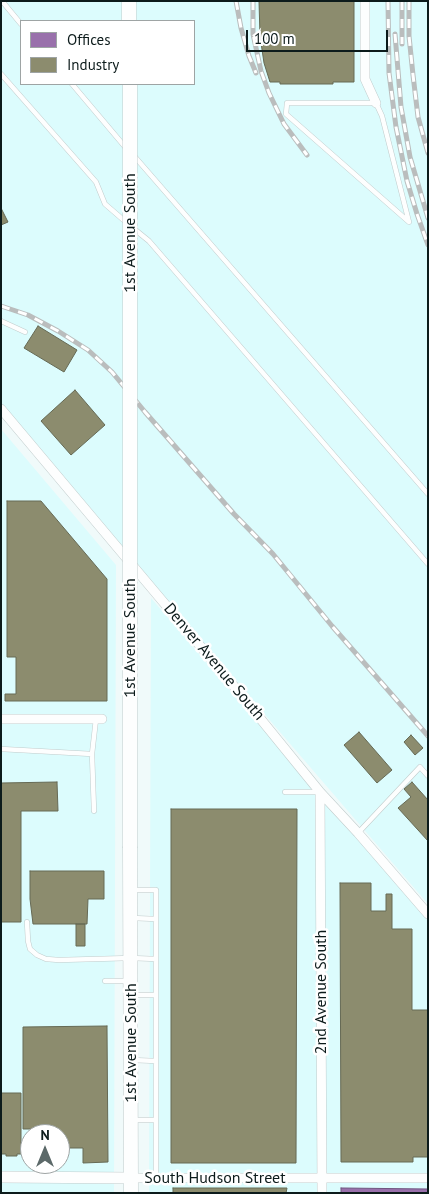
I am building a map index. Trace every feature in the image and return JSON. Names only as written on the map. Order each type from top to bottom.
[{"type":"main road","points":[[129,1],[130,20]]},
{"type":"main road","name":"1st Avenue South","points":[[130,85],[131,1193]]},
{"type":"street","points":[[365,1],[365,79],[376,103]]},
{"type":"street","name":"Denver Avenue South","points":[[1,409],[233,685],[320,792],[428,914]]},
{"type":"street","points":[[1,719],[99,719]]},
{"type":"street","name":"2nd Avenue South","points":[[320,792],[322,1193]]},
{"type":"street","name":"South Hudson Street","points":[[1,1177],[428,1178]]},
{"type":"lane","points":[[2,1],[20,23]]},
{"type":"lane","points":[[1,74],[96,182],[105,204],[149,241],[428,564]]},
{"type":"lane","points":[[73,85],[428,494]]},
{"type":"lane","points":[[287,103],[376,103],[382,116],[409,222],[286,114],[287,103]]},
{"type":"lane","points":[[1,321],[25,332]]},
{"type":"lane","points":[[94,811],[92,754],[99,719]]},
{"type":"lane","points":[[1,749],[92,754]]},
{"type":"lane","points":[[358,833],[420,767],[428,776]]},
{"type":"lane","points":[[285,792],[320,792]]},
{"type":"lane","points":[[130,890],[156,890],[156,1178]]},
{"type":"lane","points":[[131,918],[156,919]]},
{"type":"lane","points":[[27,922],[30,949],[46,959],[156,959]]},
{"type":"lane","points":[[105,981],[131,981]]},
{"type":"lane","points":[[131,996],[156,995]]},
{"type":"lane","points":[[131,1060],[156,1061]]},
{"type":"lane","points":[[131,1120],[156,1120]]},
{"type":"shaded area","points":[[1,1],[428,1],[428,904],[1,408]]},
{"type":"shaded area","points":[[1,429],[116,565],[114,1193],[1,1193]]},
{"type":"shaded area","points":[[151,598],[428,921],[428,1193],[149,1193]]},
{"type":"building: Offices","points":[[341,1188],[428,1189],[428,1193],[341,1193]]},
{"type":"building: Industry","points":[[259,1],[354,1],[354,82],[280,84],[280,82],[270,82],[264,63],[260,36]]},
{"type":"building: Industry","points":[[1,208],[8,222],[1,225]]},
{"type":"building: Industry","points":[[38,326],[77,350],[64,372],[24,348]]},
{"type":"building: Industry","points":[[75,390],[105,425],[71,455],[41,421]]},
{"type":"building: Industry","points":[[7,501],[41,501],[107,579],[107,701],[5,701],[5,694],[16,694],[16,657],[7,657]]},
{"type":"building: Industry","points":[[359,732],[392,770],[377,783],[344,745]]},
{"type":"building: Industry","points":[[411,735],[423,748],[415,755],[404,742]]},
{"type":"building: Industry","points":[[57,782],[58,811],[21,811],[21,922],[1,922],[1,783]]},
{"type":"building: Industry","points":[[412,782],[428,800],[428,841],[398,808],[411,797],[404,789]]},
{"type":"building: Industry","points":[[171,809],[297,809],[296,1163],[171,1163]]},
{"type":"building: Industry","points":[[30,871],[104,871],[104,899],[88,899],[87,924],[33,924],[30,899]]},
{"type":"building: Industry","points":[[340,883],[371,883],[371,911],[386,911],[386,894],[392,894],[392,929],[412,929],[412,1010],[428,1010],[428,1157],[413,1157],[413,1162],[341,1162]]},
{"type":"building: Industry","points":[[76,924],[85,924],[85,946],[76,946]]},
{"type":"building: Industry","points":[[107,1026],[108,1162],[83,1163],[83,1148],[70,1148],[70,1124],[23,1124],[23,1027]]},
{"type":"building: Industry","points":[[1,1093],[21,1093],[20,1154],[17,1154],[17,1156],[6,1156],[6,1154],[1,1154]]},
{"type":"building: Industry","points":[[173,1188],[287,1188],[286,1193],[173,1193]]},
{"type":"railway","points":[[236,1],[241,28],[256,73]]},
{"type":"railway","points":[[253,1],[253,34],[261,71],[284,124],[307,155]]},
{"type":"railway","points":[[388,1],[389,73],[396,127],[407,181],[428,245]]},
{"type":"railway","points":[[402,1],[402,44]]},
{"type":"railway","points":[[409,1],[409,36],[418,117],[428,153]]},
{"type":"railway","points":[[395,34],[401,107],[410,157],[428,218]]},
{"type":"railway","points":[[1,306],[28,315],[58,331],[88,350],[112,372],[234,514],[273,554],[332,626],[428,736]]}]
